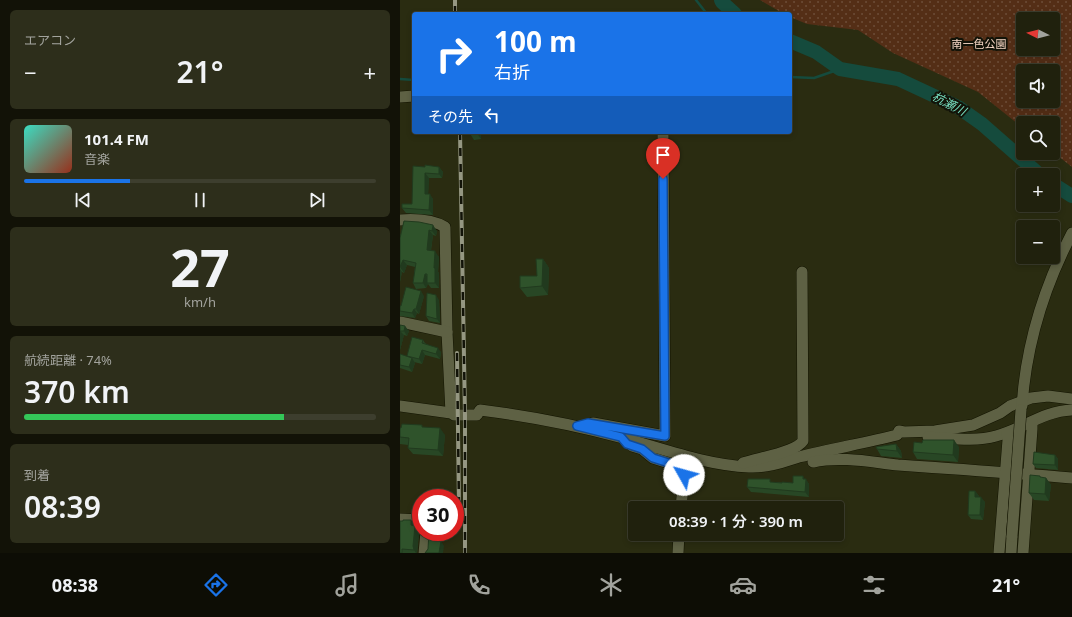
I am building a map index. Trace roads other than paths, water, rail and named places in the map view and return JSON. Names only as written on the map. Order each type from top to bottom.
[{"type":"street","points":[[400,97],[412,96]]},
{"type":"street","points":[[577,426],[588,423],[665,436],[662,134]]},
{"type":"street","points":[[400,220],[440,224],[445,227],[447,332],[451,413]]},
{"type":"street","points":[[1011,553],[1026,364],[1036,322],[1047,289],[1061,254],[1072,233]]},
{"type":"street","points":[[738,466],[746,462],[798,446],[803,441],[802,272]]},
{"type":"street","points":[[400,322],[447,332]]},
{"type":"street","points":[[897,435],[899,431],[935,431],[973,425],[1022,401],[1048,396],[1072,399]]},
{"type":"street","points":[[400,406],[451,413],[454,415],[477,415],[480,410],[514,414],[577,426],[711,463],[762,467],[897,435],[976,439],[995,437],[1050,413],[1072,410]]},
{"type":"street","points":[[1023,553],[1032,422]]},
{"type":"street","points":[[999,553],[1008,440],[1006,433]]},
{"type":"street","points":[[621,437],[627,444],[642,449],[653,458],[675,465],[682,469],[684,475],[682,501]]},
{"type":"street","points":[[798,458],[806,463],[825,459],[845,459],[878,463],[1072,478]]},
{"type":"street","points":[[400,518],[412,519]]},
{"type":"street","points":[[424,553],[425,541]]},
{"type":"street","points":[[678,553],[679,541]]},
{"type":"waterway","points":[[696,0],[705,12]]},
{"type":"waterway","name":"杭瀬川","points":[[721,0],[733,12]]},
{"type":"waterway","name":"杭瀬川","points":[[792,42],[816,52],[840,69],[898,79],[958,107],[982,124],[1032,168]]},
{"type":"waterway","name":"杭瀬川","points":[[792,77],[814,78],[840,69]]},
{"type":"waterway","name":"杭瀬川","points":[[400,79],[412,80]]},
{"type":"waterway","name":"杭瀬川","points":[[1060,188],[1072,196]]},
{"type":"railway","points":[[455,0],[455,12]]},
{"type":"railway","points":[[460,134],[465,415],[465,553]]},
{"type":"railway","points":[[457,353],[459,489]]},
{"type":"park label","name":"南一色公園","points":[[979,44]]}]
